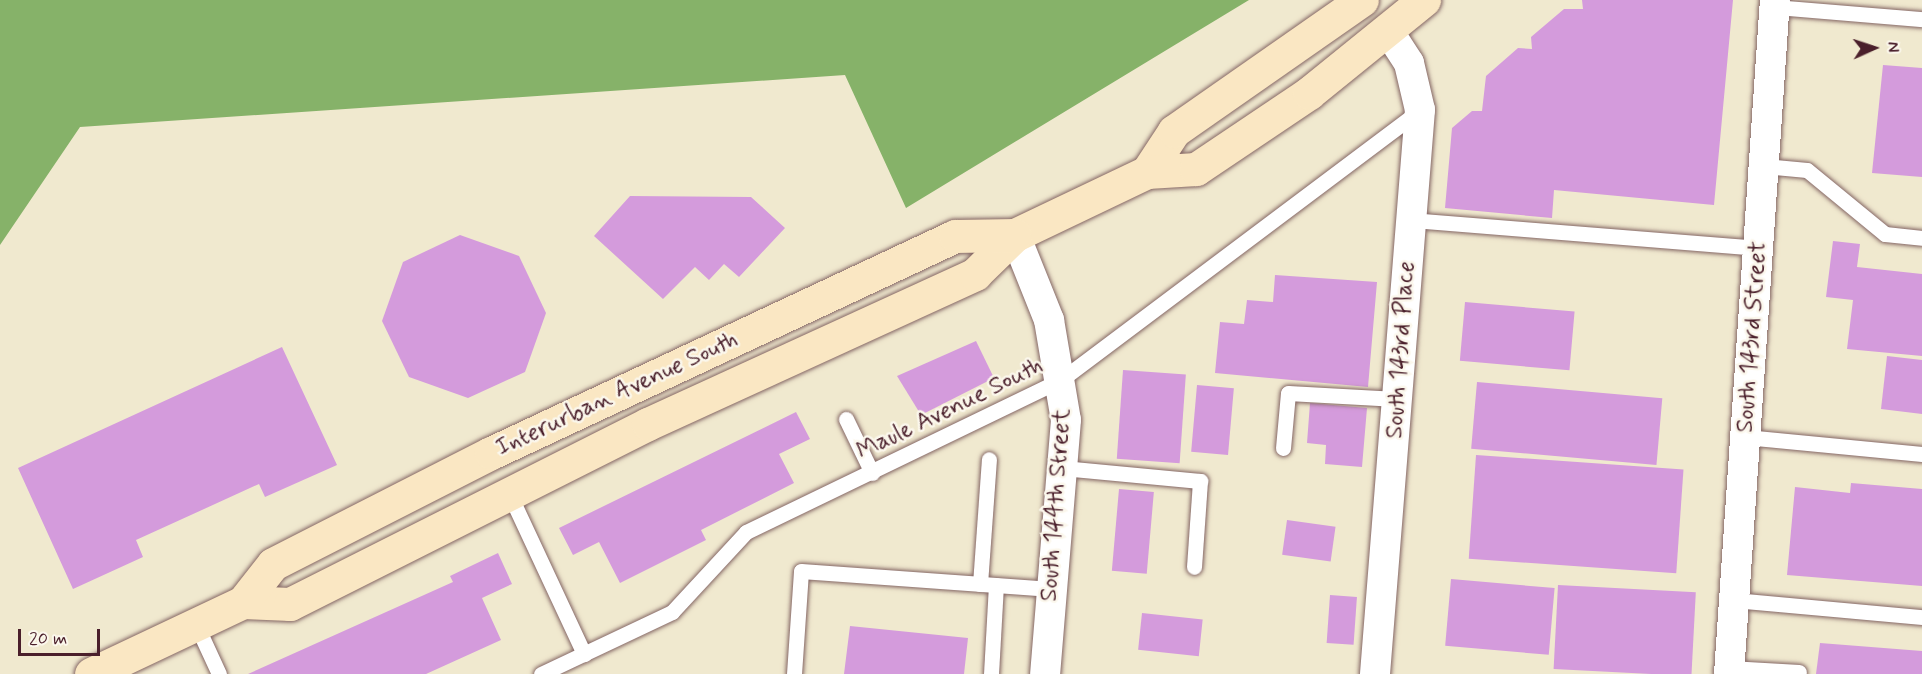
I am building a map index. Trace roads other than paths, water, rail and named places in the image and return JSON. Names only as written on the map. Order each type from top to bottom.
[{"type":"main road","points":[[1147,172],[1174,130],[1362,0]]},
{"type":"main road","name":"Interurban Avenue South","points":[[243,602],[290,604],[716,391],[975,274],[1015,235],[1147,172],[1196,169],[1389,32],[1425,0]]},
{"type":"main road","name":"Interurban Avenue South","points":[[90,674],[243,602],[273,564],[491,453],[955,236],[1015,235]]},
{"type":"street","name":"South 143rd Street","points":[[1729,671],[1775,3]]},
{"type":"street","name":"South 143rd Place","points":[[1375,674],[1420,110],[1408,63],[1389,32]]},
{"type":"street","name":"South 144th Street","points":[[1015,235],[1049,320],[1062,379],[1062,468],[1045,674]]},
{"type":"lane","points":[[1775,3],[1922,19]]},
{"type":"lane","name":"Maule Avenue South","points":[[542,674],[672,612],[746,532],[872,473],[1062,379],[1420,110]]},
{"type":"lane","points":[[1764,166],[1807,170],[1885,234],[1922,238]]},
{"type":"lane","points":[[1411,220],[1758,248]]},
{"type":"lane","points":[[1282,448],[1288,393],[1397,399]]},
{"type":"lane","points":[[846,419],[872,473]]},
{"type":"lane","points":[[1745,437],[1922,454]]},
{"type":"lane","points":[[980,584],[989,459]]},
{"type":"lane","points":[[1062,468],[1200,481],[1194,567]]},
{"type":"lane","points":[[509,493],[584,654]]},
{"type":"lane","points":[[794,674],[801,571],[1051,589]]},
{"type":"lane","points":[[992,674],[996,585]]},
{"type":"lane","points":[[1734,600],[1922,617]]},
{"type":"lane","points":[[196,624],[219,674]]},
{"type":"lane","points":[[1729,671],[1799,672]]}]
